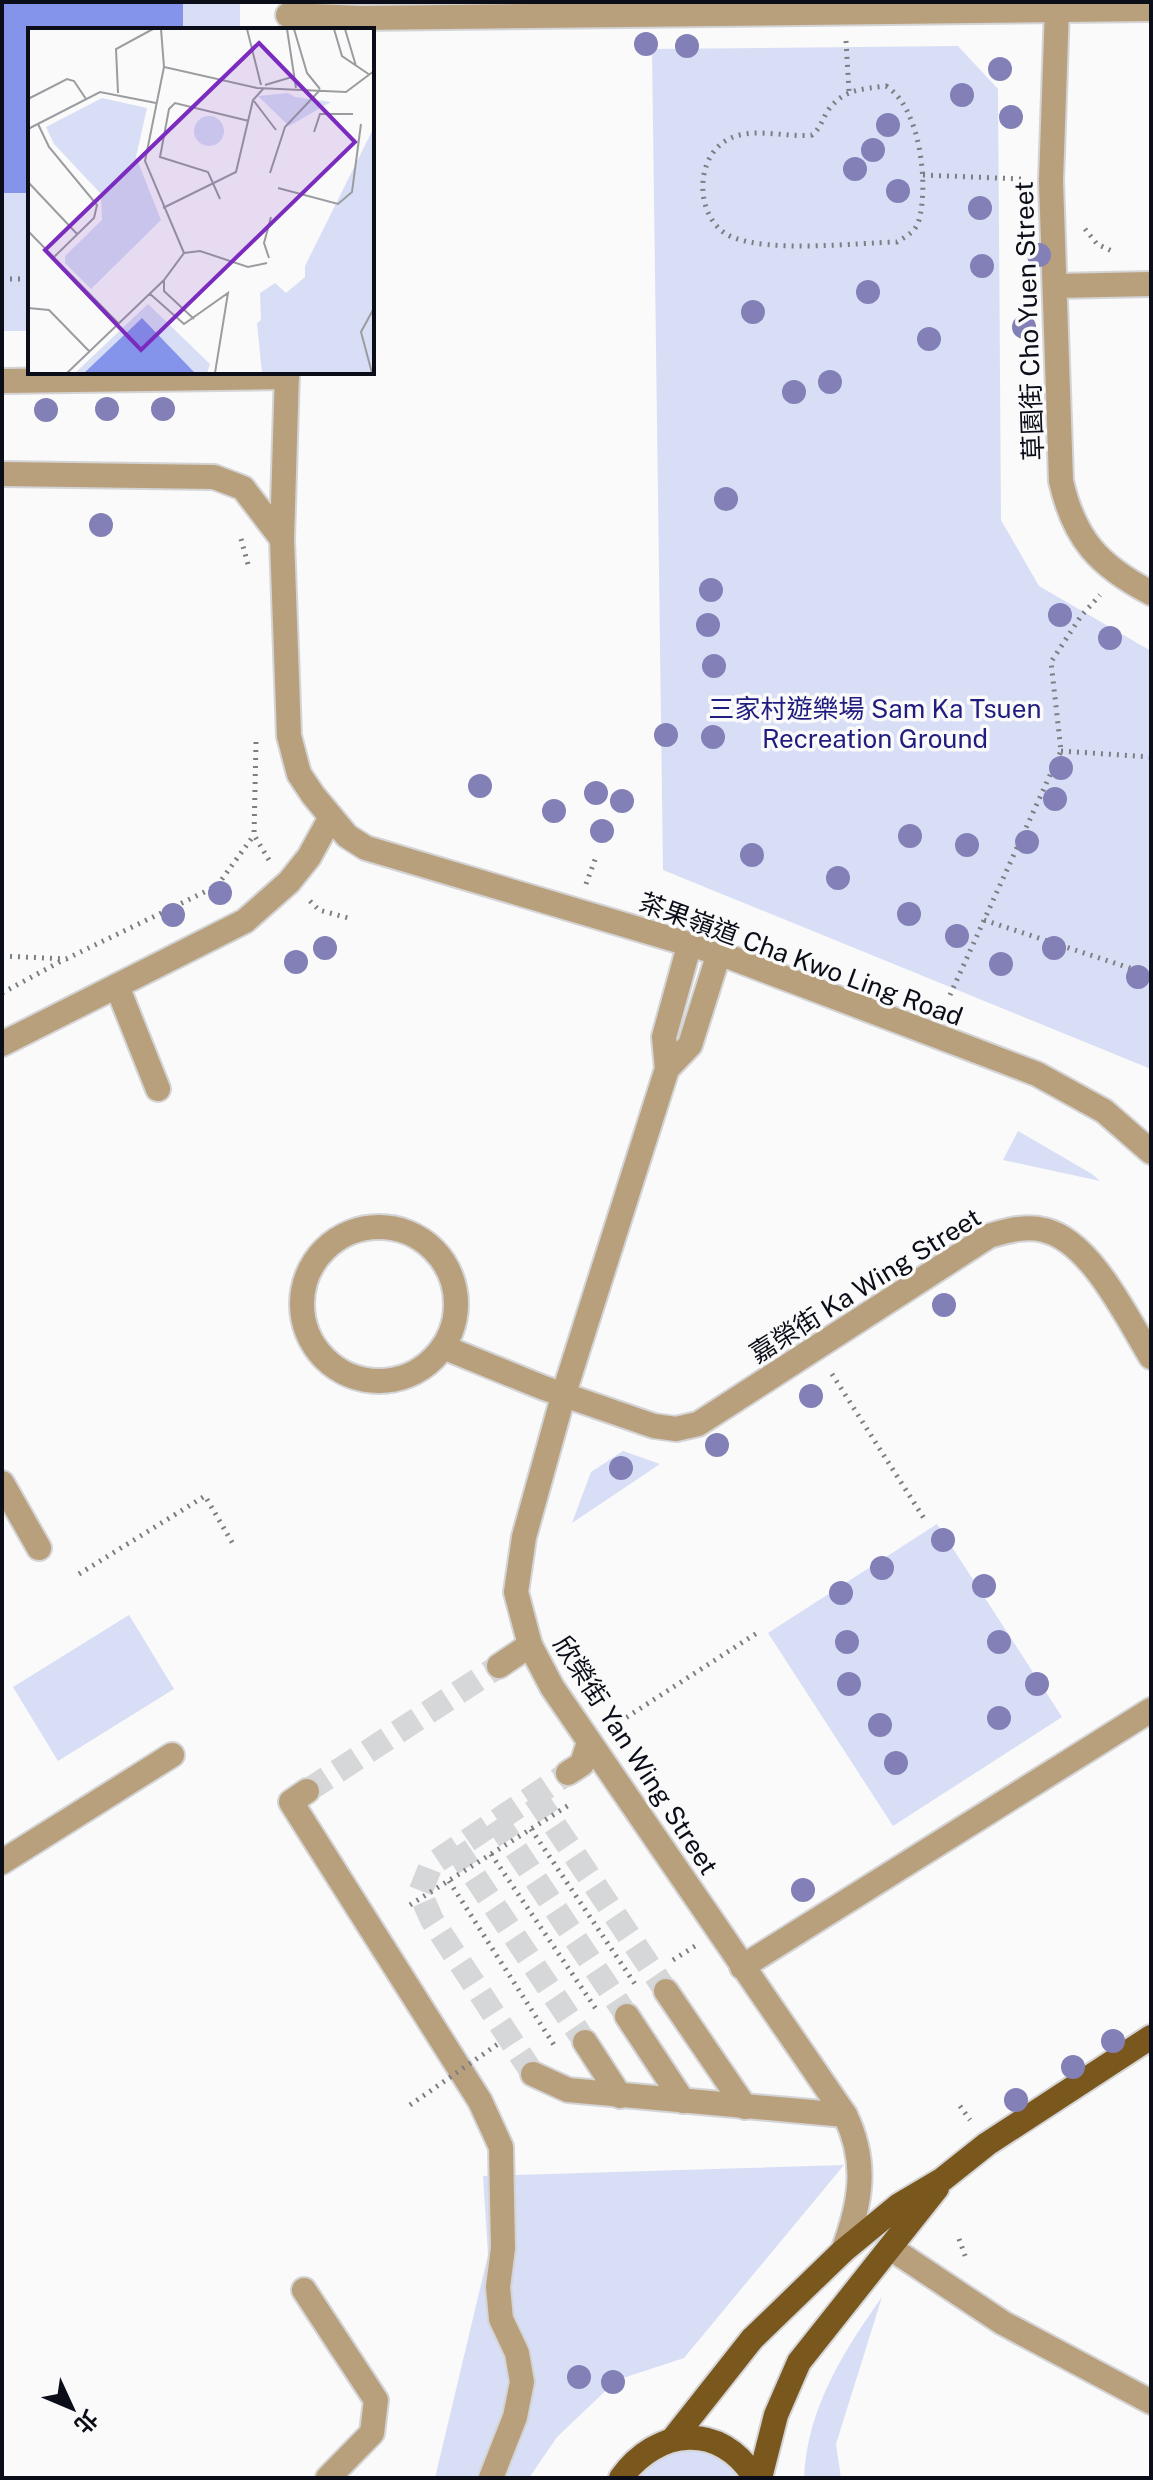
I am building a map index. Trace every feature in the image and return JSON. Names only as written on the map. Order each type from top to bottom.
[{"type":"main road","points":[[673,2439],[752,2339],[843,2251],[899,2205],[943,2179],[987,2144],[1151,2037]]},
{"type":"main road","points":[[757,2478],[776,2415],[799,2362],[847,2298],[892,2249],[943,2179]]},
{"type":"main road","points":[[621,2478],[633,2461],[651,2447],[673,2439],[694,2437],[733,2451],[757,2478]]},
{"type":"street","name":"草園街 Cho Yuen Street","points":[[1057,8],[1051,181],[1061,481],[1068,515],[1085,543],[1118,576],[1151,593]]},
{"type":"street","points":[[287,16],[362,18],[1151,9]]},
{"type":"street","points":[[1055,286],[1151,284]]},
{"type":"street","points":[[2,381],[287,374]]},
{"type":"street","name":"茶果嶺道 Cha Kwo Ling Road","points":[[287,374],[282,539],[289,736],[299,774],[347,836],[366,848],[719,953],[1037,1074],[1104,1111],[1151,1152]]},
{"type":"street","points":[[2,474],[214,477],[243,488],[282,539]]},
{"type":"street","points":[[2,1044],[245,921],[289,882],[309,857],[331,817]]},
{"type":"street","name":"欣榮街 Yan Wing Street","points":[[689,946],[664,1037],[667,1069],[564,1393],[524,1537],[516,1592],[530,1645],[552,1687],[597,1737],[742,1967],[845,2115],[861,2156],[861,2186],[855,2221],[843,2251]]},
{"type":"street","name":"欣榮街 Yan Wing Street","points":[[667,1069],[690,1045],[719,953]]},
{"type":"street","points":[[117,986],[158,1089]]},
{"type":"street","points":[[364,1228],[390,1228],[414,1235],[436,1251],[449,1272],[456,1297],[454,1323],[443,1347],[427,1365],[405,1377],[380,1382],[355,1378],[333,1367],[315,1349],[303,1315],[307,1277],[319,1254],[339,1237],[364,1228]]},
{"type":"street","name":"嘉榮街 Ka Wing Street","points":[[443,1347],[544,1388],[654,1426],[676,1429],[698,1424],[989,1236],[1015,1229],[1045,1230],[1075,1246],[1095,1268],[1151,1357]]},
{"type":"street","points":[[2,1483],[39,1548]]},
{"type":"street","points":[[499,1666],[530,1645]]},
{"type":"street","points":[[742,1967],[1151,1710]]},
{"type":"street","points":[[568,1773],[582,1764],[597,1737]]},
{"type":"street","points":[[2,1862],[172,1755]]},
{"type":"street","points":[[307,1791],[291,1802],[480,2101],[501,2147],[503,2248],[498,2287],[501,2319],[517,2353],[522,2382],[515,2417],[491,2478]]},
{"type":"street","points":[[654,1993],[745,2107]]},
{"type":"street","points":[[627,2016],[683,2101]]},
{"type":"street","points":[[585,2042],[620,2096]]},
{"type":"street","points":[[533,2074],[568,2090],[845,2115]]},
{"type":"street","points":[[892,2249],[1003,2323],[1151,2402]]},
{"type":"street","points":[[304,2290],[376,2400],[372,2433],[328,2478]]},
{"type":"path","points":[[846,36],[849,91]]},
{"type":"path","points":[[886,86],[900,94],[910,112],[923,175],[919,221],[911,233],[897,242],[758,245],[729,236],[704,209],[704,173],[715,151],[727,140],[749,133],[812,135],[820,129],[829,110],[849,91],[886,86]]},
{"type":"path","points":[[923,175],[1025,179]]},
{"type":"path","points":[[1080,223],[1097,244],[1126,258]]},
{"type":"path","points":[[2,279],[28,279]]},
{"type":"path","points":[[950,995],[1061,751],[1051,662],[1081,616],[1101,594]]},
{"type":"path","points":[[1061,751],[1151,757]]},
{"type":"path","points":[[2,993],[217,886],[254,835]]},
{"type":"path","points":[[984,920],[1151,975]]},
{"type":"path","points":[[2,956],[66,959]]},
{"type":"path","points":[[825,1363],[925,1520]]},
{"type":"path","points":[[79,1574],[205,1496],[233,1544]]},
{"type":"path","points":[[597,1737],[760,1631]]},
{"type":"path","points":[[410,1905],[573,1802]]},
{"type":"path","points":[[531,1829],[654,1993]]},
{"type":"path","points":[[491,1854],[602,2018]]},
{"type":"path","points":[[449,1881],[556,2047]]},
{"type":"path","points":[[410,2105],[498,2044]]},
{"type":"green space","points":[[183,2],[240,2],[240,28],[183,28]]},
{"type":"green space","name":"三家村遊樂場 Sam Ka Tsuen Recreation Ground","points":[[958,46],[998,89],[1001,520],[1039,586],[1151,651],[1151,1069],[663,870],[652,49]]},
{"type":"green space","points":[[2,193],[28,193],[28,331],[2,331]]},
{"type":"green space","points":[[1018,1131],[1092,1174],[1100,1181],[1003,1160]]},
{"type":"green space","points":[[623,1451],[660,1464],[572,1523],[591,1472]]},
{"type":"green space","points":[[937,1524],[1062,1717],[893,1826],[768,1633]]},
{"type":"green space","points":[[129,1615],[174,1689],[58,1761],[13,1687]]},
{"type":"green space","points":[[844,2165],[684,2358],[617,2380],[557,2437],[529,2478],[435,2478],[488,2255],[483,2176]]},
{"type":"green space","points":[[882,2297],[836,2444],[841,2478],[804,2478],[812,2428],[820,2405],[841,2360]]},
{"type":"green space","points":[[676,2449],[714,2454],[743,2478],[634,2478],[643,2466]]},
{"type":"water","points":[[2,2],[183,2],[183,28],[28,28],[28,193],[2,193]]},
{"type":"tunnel","points":[[307,1791],[499,1666]]},
{"type":"tunnel","points":[[533,2074],[432,1920],[420,1893],[431,1865],[568,1773]]},
{"type":"tunnel","points":[[535,1796],[666,1991]]},
{"type":"tunnel","points":[[496,1820],[627,2016]]},
{"type":"tunnel","points":[[455,1847],[585,2042]]}]
